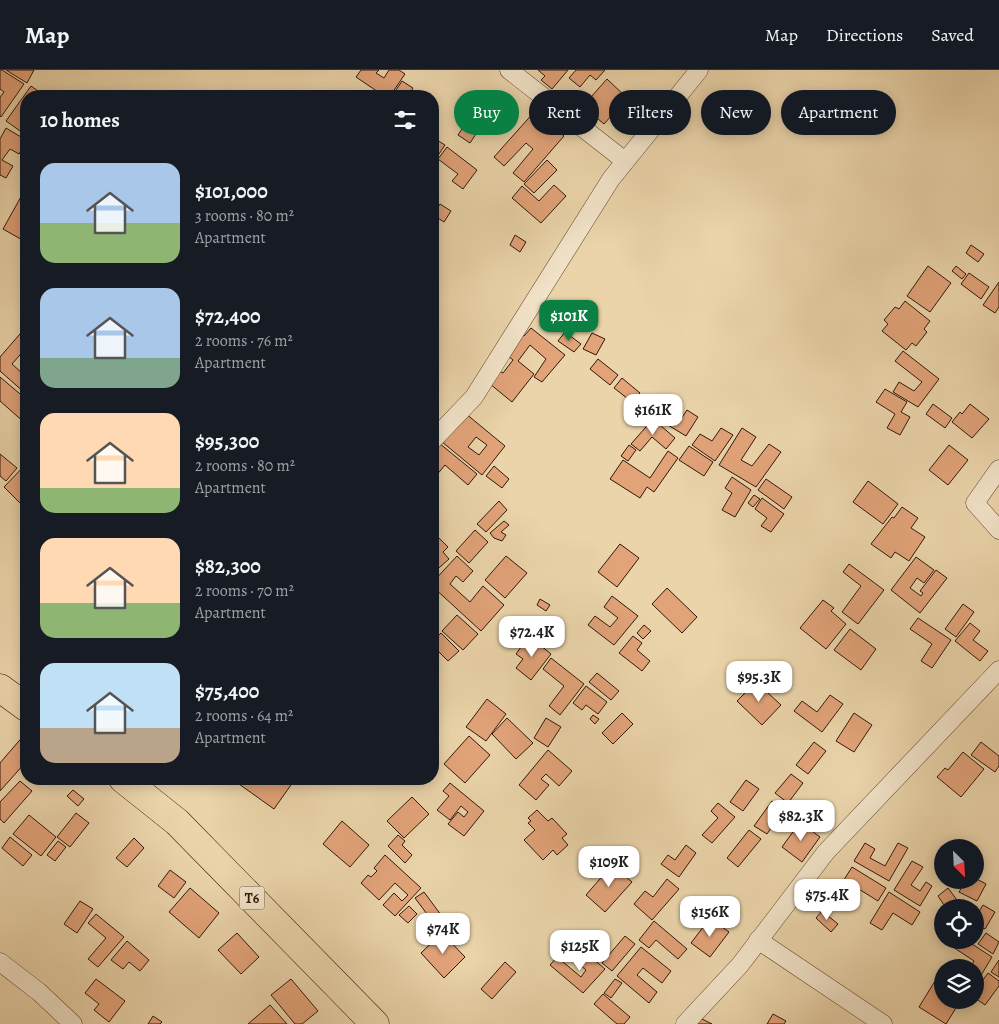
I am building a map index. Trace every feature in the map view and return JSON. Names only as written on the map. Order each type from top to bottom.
[{"type":"highway","points":[[0,688],[20,703]]},
{"type":"highway","name":"T6","points":[[131,785],[177,822],[375,1024]]},
{"type":"street","points":[[509,70],[625,162]]},
{"type":"street","points":[[439,434],[474,398],[611,179],[699,70]]},
{"type":"street","points":[[999,469],[975,503],[999,530]]},
{"type":"street","points":[[685,1024],[740,965],[826,852],[999,670]]},
{"type":"street","points":[[758,940],[882,1024]]},
{"type":"street","points":[[0,962],[39,992],[73,1024]]},
{"type":"building","points":[[0,70],[24,84],[1,117],[0,97],[4,92],[0,89]]},
{"type":"building","points":[[6,70],[34,70],[27,83]]},
{"type":"building","points":[[361,70],[379,70],[376,73],[384,78],[389,70],[399,70],[405,74],[394,90],[375,90],[356,77]]},
{"type":"building","points":[[538,70],[568,70],[552,89],[541,80],[545,76]]},
{"type":"building","points":[[576,70],[605,70],[596,80],[590,75],[580,87],[569,78]]},
{"type":"building","points":[[607,79],[619,90],[609,90],[609,118],[604,124],[599,120],[599,90],[597,90]]},
{"type":"building","points":[[402,81],[413,88],[412,90],[396,90]]},
{"type":"building","points":[[31,86],[37,90],[28,90]]},
{"type":"building","points":[[20,101],[20,131],[6,121]]},
{"type":"building","points":[[529,118],[529,135],[564,136],[524,182],[513,173],[533,149],[526,143],[504,166],[494,157],[514,135],[519,135],[519,129]]},
{"type":"building","points":[[6,128],[20,136],[19,154],[10,149],[2,160],[13,166],[6,178],[0,175],[0,139]]},
{"type":"building","points":[[458,135],[475,135],[470,143]]},
{"type":"building","points":[[439,141],[445,145],[439,154]]},
{"type":"building","points":[[447,147],[477,170],[463,189],[452,181],[458,174],[439,160]]},
{"type":"building","points":[[547,160],[557,170],[534,193],[524,184]]},
{"type":"building","points":[[554,185],[566,196],[541,223],[512,198],[522,186],[539,201]]},
{"type":"building","points":[[20,199],[20,239],[3,229]]},
{"type":"building","points":[[440,204],[451,211],[444,222],[439,219]]},
{"type":"building","points":[[515,235],[526,242],[520,252],[510,245]]},
{"type":"building","points":[[971,245],[984,254],[978,262],[966,253]]},
{"type":"building","points":[[928,266],[951,283],[930,312],[907,296]]},
{"type":"building","points":[[956,266],[966,274],[962,279],[952,271]]},
{"type":"building","points":[[969,273],[989,287],[981,299],[961,284]]},
{"type":"building","points":[[999,282],[999,307],[995,313],[983,305]]},
{"type":"building","points":[[905,301],[930,321],[924,329],[927,332],[916,346],[912,343],[906,350],[882,331],[888,324],[884,320],[895,307],[899,309]]},
{"type":"building","points":[[531,328],[565,355],[542,382],[534,377],[546,359],[530,345],[518,361],[534,374],[512,402],[490,384],[499,371],[503,373],[513,360],[506,354],[521,334],[524,336]]},
{"type":"building","points":[[565,332],[581,344],[574,352],[558,341]]},
{"type":"building","points":[[592,333],[605,339],[596,355],[583,349]]},
{"type":"building","points":[[20,334],[20,355],[12,364],[20,371],[20,389],[0,371],[0,357]]},
{"type":"building","points":[[903,351],[939,379],[918,407],[893,392],[899,382],[914,391],[922,382],[895,361]]},
{"type":"building","points":[[598,359],[618,375],[610,385],[590,369]]},
{"type":"building","points":[[0,377],[20,394],[20,419],[0,401]]},
{"type":"building","points":[[622,378],[640,393],[632,402],[614,388]]},
{"type":"building","points":[[885,389],[907,402],[901,412],[910,417],[900,435],[887,428],[895,414],[876,402]]},
{"type":"building","points":[[663,397],[675,403],[669,412],[681,419],[687,410],[698,417],[686,436],[653,416]]},
{"type":"building","points":[[933,404],[952,418],[945,428],[926,414]]},
{"type":"building","points":[[970,404],[989,419],[972,438],[952,422]]},
{"type":"building","points":[[465,413],[505,446],[482,475],[441,441]],"holes":[[[476,437],[487,445],[479,455],[468,447]]]},
{"type":"building","points":[[653,419],[675,438],[666,449],[652,437],[640,451],[631,444]]},
{"type":"building","points":[[721,428],[733,435],[715,461],[692,445],[700,434],[712,441]]},
{"type":"building","points":[[742,428],[756,437],[741,460],[752,466],[769,444],[781,452],[756,487],[719,465]]},
{"type":"building","points":[[439,443],[477,474],[468,485],[445,465],[439,472]]},
{"type":"building","points":[[629,445],[636,450],[628,461],[621,456]]},
{"type":"building","points":[[949,445],[968,460],[948,485],[929,470]]},
{"type":"building","points":[[689,446],[713,462],[704,476],[679,460]]},
{"type":"building","points":[[668,451],[678,458],[654,492],[647,487],[640,498],[610,479],[623,460],[650,478]]},
{"type":"building","points":[[0,454],[17,468],[6,481],[0,476]]},
{"type":"building","points":[[494,466],[509,479],[502,488],[486,476]]},
{"type":"building","points":[[20,470],[20,503],[4,487]]},
{"type":"building","points":[[732,477],[751,490],[735,517],[722,510],[732,493],[725,488]]},
{"type":"building","points":[[766,479],[792,497],[784,509],[758,490]]},
{"type":"building","points":[[868,481],[898,504],[883,524],[853,502]]},
{"type":"building","points":[[754,495],[760,499],[753,507],[748,503]]},
{"type":"building","points":[[762,498],[784,514],[771,532],[761,526],[767,518],[755,509]]},
{"type":"building","points":[[499,501],[507,510],[486,532],[477,524]]},
{"type":"building","points":[[902,507],[918,518],[911,528],[925,537],[909,561],[895,552],[891,558],[871,544]]},
{"type":"building","points":[[504,521],[509,525],[501,532],[506,535],[502,541],[494,538],[490,533]]},
{"type":"building","points":[[475,530],[488,542],[469,563],[456,551]]},
{"type":"building","points":[[439,538],[448,547],[443,552],[449,559],[439,568]]},
{"type":"building","points":[[620,544],[639,558],[617,587],[598,572]]},
{"type":"building","points":[[457,556],[473,571],[463,582],[456,576],[450,584],[470,602],[483,586],[504,605],[481,631],[439,592],[439,575]]},
{"type":"building","points":[[506,556],[527,573],[505,598],[485,580]]},
{"type":"building","points":[[916,557],[934,570],[924,583],[917,578],[910,588],[921,596],[923,593],[920,591],[936,570],[947,578],[920,613],[891,590]]},
{"type":"building","points":[[849,564],[884,590],[858,624],[842,612],[861,586],[843,572]]},
{"type":"building","points":[[667,588],[697,617],[682,633],[652,604]]},
{"type":"building","points":[[612,596],[638,616],[614,645],[588,625],[595,616],[610,627],[618,618],[604,607]]},
{"type":"building","points":[[540,599],[550,605],[546,611],[537,605]]},
{"type":"building","points":[[823,600],[834,608],[831,611],[846,624],[826,649],[800,628]]},
{"type":"building","points":[[963,604],[974,612],[956,637],[945,629]]},
{"type":"building","points":[[457,615],[478,634],[463,650],[442,631]]},
{"type":"building","points":[[918,618],[951,640],[932,668],[921,661],[932,644],[910,629]]},
{"type":"building","points":[[970,623],[980,631],[973,640],[988,651],[980,661],[955,641]]},
{"type":"building","points":[[644,625],[651,631],[643,639],[637,633]]},
{"type":"building","points":[[850,629],[876,649],[861,670],[834,650]]},
{"type":"building","points":[[441,633],[459,651],[448,661],[439,652],[439,635]]},
{"type":"building","points":[[529,636],[551,654],[531,680],[516,668],[523,659],[516,654]]},
{"type":"building","points":[[633,636],[642,643],[637,650],[650,661],[642,671],[619,653]]},
{"type":"building","points":[[551,658],[584,684],[560,715],[549,706],[564,686],[543,669]]},
{"type":"building","points":[[597,673],[619,691],[611,700],[589,682]]},
{"type":"building","points":[[756,682],[781,705],[762,725],[737,701]]},
{"type":"building","points":[[586,686],[607,702],[598,714],[586,705],[582,710],[573,703]]},
{"type":"building","points":[[830,695],[843,704],[822,732],[794,711],[802,701],[817,712]]},
{"type":"building","points":[[487,699],[506,714],[486,741],[466,727]]},
{"type":"building","points":[[622,713],[633,724],[613,744],[602,733]]},
{"type":"building","points":[[854,713],[872,725],[854,752],[836,741]]},
{"type":"building","points":[[593,715],[599,719],[595,724],[590,719]]},
{"type":"building","points":[[507,718],[533,743],[516,759],[492,734]]},
{"type":"building","points":[[546,718],[561,727],[548,747],[534,738]]},
{"type":"building","points":[[469,736],[490,755],[465,783],[444,764]]},
{"type":"building","points":[[20,740],[20,769],[0,791],[0,763]]},
{"type":"building","points":[[814,742],[826,751],[808,774],[796,765]]},
{"type":"building","points":[[981,742],[999,756],[999,766],[995,772],[971,755]]},
{"type":"building","points":[[548,750],[572,771],[559,786],[546,774],[541,779],[549,785],[536,800],[519,785]]},
{"type":"building","points":[[963,752],[984,769],[961,797],[937,777],[945,768],[948,770]]},
{"type":"building","points":[[791,774],[803,783],[788,803],[775,793]]},
{"type":"building","points":[[746,780],[759,789],[743,811],[730,802]]},
{"type":"building","points":[[20,781],[20,785],[25,785],[32,791],[4,823],[0,819],[0,802]]},
{"type":"building","points":[[450,783],[484,811],[464,836],[448,824],[458,812],[464,817],[468,812],[461,806],[450,820],[437,810],[449,796],[443,791]]},
{"type":"building","points":[[240,785],[291,785],[274,809]]},
{"type":"building","points":[[73,790],[84,799],[78,806],[67,796]]},
{"type":"building","points":[[412,797],[429,814],[404,838],[387,821]]},
{"type":"building","points":[[772,801],[784,809],[767,834],[754,826]]},
{"type":"building","points":[[718,803],[735,817],[712,843],[702,835],[718,818],[711,811]]},
{"type":"building","points":[[537,810],[548,821],[552,818],[567,834],[562,838],[568,845],[557,855],[553,850],[543,860],[524,840],[535,830],[528,823],[531,821],[528,818]]},
{"type":"building","points":[[76,813],[89,823],[70,847],[57,837]]},
{"type":"building","points":[[29,815],[56,837],[41,856],[13,834]]},
{"type":"building","points":[[342,821],[369,845],[350,867],[323,844]]},
{"type":"building","points":[[800,822],[820,837],[802,862],[782,847]]},
{"type":"building","points":[[749,830],[761,839],[738,867],[727,858]]},
{"type":"building","points":[[398,835],[405,841],[402,845],[412,855],[405,863],[388,846]]},
{"type":"building","points":[[10,837],[32,855],[23,866],[2,848]]},
{"type":"building","points":[[134,838],[144,848],[127,867],[116,858]]},
{"type":"building","points":[[58,841],[66,847],[55,861],[47,855]]},
{"type":"building","points":[[865,843],[875,849],[870,858],[885,866],[898,843],[908,848],[889,881],[854,861]]},
{"type":"building","points":[[686,845],[696,853],[679,877],[661,864],[668,855],[675,860]]},
{"type":"building","points":[[385,855],[421,888],[395,916],[383,905],[394,893],[402,901],[408,895],[395,883],[379,900],[361,883],[368,875],[371,877],[377,871],[374,868]]},
{"type":"building","points":[[912,861],[923,867],[911,885],[920,891],[926,882],[932,886],[920,906],[894,890]]},
{"type":"building","points":[[612,865],[632,882],[605,912],[586,895]]},
{"type":"building","points":[[852,867],[886,888],[878,901],[857,888],[850,899],[837,891]]},
{"type":"building","points":[[170,870],[186,882],[174,898],[158,886]]},
{"type":"building","points":[[667,879],[679,889],[652,920],[634,904],[645,891],[653,897]]},
{"type":"building","points":[[190,888],[219,913],[199,938],[169,912]]},
{"type":"building","points":[[949,889],[956,899],[940,899],[938,896]]},
{"type":"building","points":[[961,889],[983,889],[978,899],[973,899],[959,892]]},
{"type":"building","points":[[424,892],[441,915],[433,922],[415,898]]},
{"type":"building","points":[[889,892],[920,912],[912,925],[893,913],[882,930],[870,923]]},
{"type":"building","points":[[696,896],[711,912],[700,922],[685,906]]},
{"type":"building","points":[[80,901],[93,909],[77,933],[64,924]]},
{"type":"building","points":[[409,906],[417,914],[408,923],[399,915]]},
{"type":"building","points":[[984,906],[995,912],[984,928]]},
{"type":"building","points":[[822,911],[838,924],[831,932],[816,918]]},
{"type":"building","points":[[96,914],[124,937],[98,967],[88,959],[106,938],[88,923]]},
{"type":"building","points":[[710,918],[729,932],[710,957],[691,943]]},
{"type":"building","points":[[654,921],[687,949],[678,959],[656,940],[649,948],[639,940]]},
{"type":"building","points":[[237,933],[259,957],[241,974],[218,950]]},
{"type":"building","points":[[442,933],[465,957],[444,978],[421,953]]},
{"type":"building","points":[[986,933],[999,942],[993,954],[984,948],[984,936]]},
{"type":"building","points":[[625,936],[635,944],[612,971],[602,963]]},
{"type":"building","points":[[127,941],[149,960],[140,971],[129,962],[123,969],[111,960]]},
{"type":"building","points":[[641,947],[671,971],[662,983],[643,968],[637,975],[657,992],[649,1003],[617,976]]},
{"type":"building","points":[[956,949],[980,949],[992,957],[984,970],[984,959],[971,959]]},
{"type":"building","points":[[587,954],[605,969],[583,993],[550,965],[557,957],[581,977],[586,970],[579,964]]},
{"type":"building","points":[[999,960],[999,977],[991,972]]},
{"type":"building","points":[[505,962],[516,972],[492,999],[481,989]]},
{"type":"building","points":[[988,973],[999,981],[999,986],[985,1005],[984,1004],[984,979]]},
{"type":"building","points":[[96,979],[125,1001],[109,1022],[94,1010],[99,1004],[85,993]]},
{"type":"building","points":[[291,979],[318,1011],[302,1024],[295,1024],[271,995]]},
{"type":"building","points":[[615,979],[622,983],[611,998],[604,993]]},
{"type":"building","points":[[934,983],[934,1009],[955,1009],[946,1024],[919,1007]]},
{"type":"building","points":[[603,994],[630,1017],[624,1024],[617,1024],[594,1004]]},
{"type":"building","points":[[270,1005],[287,1024],[248,1024]]},
{"type":"building","points":[[773,1014],[786,1021],[784,1024],[767,1024]]},
{"type":"building","points":[[153,1016],[162,1022],[160,1024],[148,1024]]},
{"type":"building","points":[[698,1017],[712,1024],[694,1024]]}]
